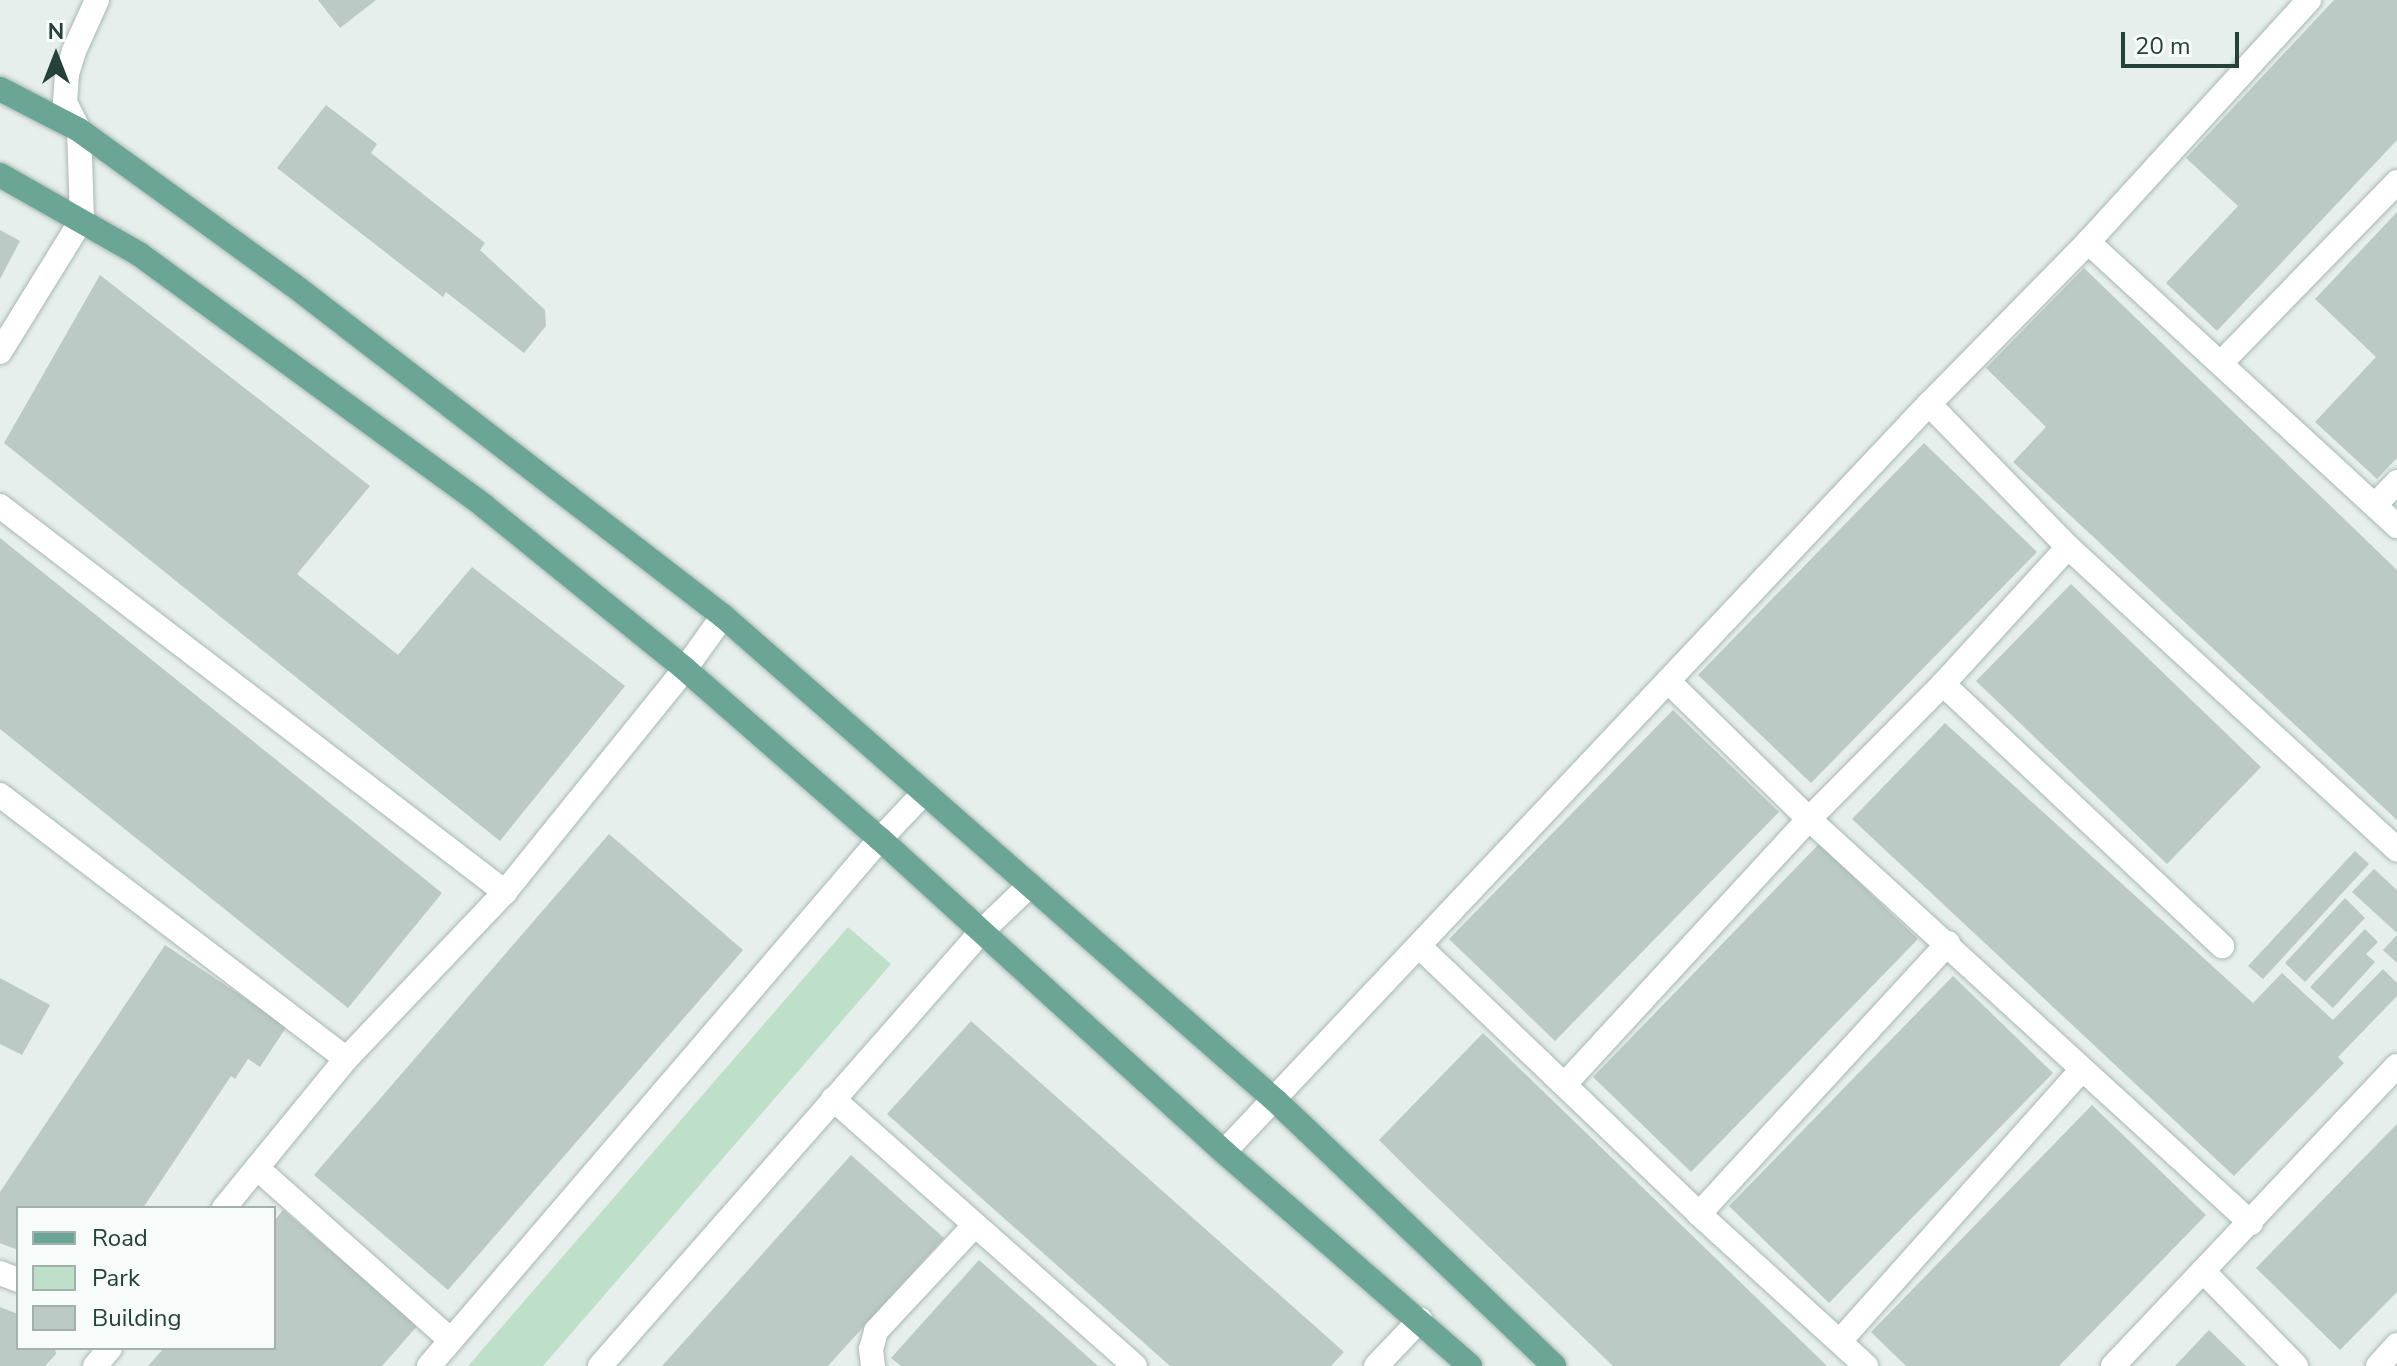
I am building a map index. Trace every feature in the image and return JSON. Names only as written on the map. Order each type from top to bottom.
[{"type":"main road","points":[[0,89],[79,130],[292,284],[723,616],[1276,1101],[1554,1366]]},
{"type":"main road","points":[[0,175],[139,254],[484,506],[685,669],[880,839],[1224,1152],[1470,1366]]},
{"type":"street","points":[[0,352],[82,219],[79,130],[65,102],[67,74],[97,0]]},
{"type":"street","points":[[1224,1152],[1276,1101],[1670,683],[1929,404],[2088,242],[2309,0]]},
{"type":"street","points":[[2222,362],[2397,182]]},
{"type":"street","points":[[2088,242],[2397,526]]},
{"type":"street","points":[[1929,404],[2068,547],[2397,850]]},
{"type":"street","points":[[2375,505],[2397,482]]},
{"type":"street","points":[[0,506],[505,892]]},
{"type":"street","points":[[1565,1084],[1809,819],[1943,684],[2068,547]]},
{"type":"street","points":[[226,1206],[346,1059],[505,892],[685,669],[723,616]]},
{"type":"street","points":[[1670,683],[1809,819],[2251,1223]]},
{"type":"street","points":[[1943,684],[2222,946]]},
{"type":"street","points":[[429,1366],[880,839],[924,793]]},
{"type":"street","points":[[3,809],[346,1059]]},
{"type":"street","points":[[600,1366],[981,932],[1029,886]]},
{"type":"street","points":[[1699,1214],[1948,943]]},
{"type":"street","points":[[1419,946],[1699,1214],[1866,1366]]},
{"type":"street","points":[[2113,1366],[2397,1066]]},
{"type":"street","points":[[1840,1341],[2082,1069]]},
{"type":"street","points":[[833,1099],[1135,1366]]},
{"type":"street","points":[[257,1168],[451,1340]]},
{"type":"street","points":[[873,1366],[871,1349],[876,1331],[975,1225]]},
{"type":"street","points":[[2203,1271],[2296,1366]]},
{"type":"street","points":[[1376,1366],[1420,1320]]},
{"type":"street","points":[[2378,1366],[2397,1345]]},
{"type":"street","points":[[95,1366],[108,1350]]},
{"type":"green space","points":[[848,927],[891,964],[543,1366],[468,1366]]},
{"type":"building","points":[[318,0],[376,0],[340,28]]},
{"type":"building","points":[[2334,0],[2397,0],[2397,140],[2217,331],[2166,283],[2238,206],[2186,158]]},
{"type":"building","points":[[326,105],[377,144],[371,153],[485,243],[480,250],[545,310],[546,326],[524,353],[446,292],[443,297],[277,168]]},
{"type":"building","points":[[2397,212],[2397,458],[2377,479],[2315,422],[2376,357],[2315,299]]},
{"type":"building","points":[[0,230],[20,241],[0,279]]},
{"type":"building","points":[[2084,268],[2397,570],[2397,820],[2013,462],[2046,427],[1986,368]]},
{"type":"building","points":[[100,275],[370,486],[297,574],[398,655],[472,567],[625,686],[500,841],[4,443]]},
{"type":"building","points":[[1924,443],[2037,552],[1811,783],[1698,675]]},
{"type":"building","points":[[0,538],[442,893],[348,1008],[0,729]]},
{"type":"building","points":[[2071,584],[2261,767],[2167,864],[1976,681]]},
{"type":"building","points":[[1673,710],[1779,812],[1555,1041],[1449,939]]},
{"type":"building","points":[[1945,723],[2253,1003],[2282,973],[2333,1020],[2383,969],[2397,983],[2397,996],[2338,1057],[2344,1063],[2234,1176],[1852,819]]},
{"type":"building","points":[[609,834],[743,950],[448,1290],[314,1175]]},
{"type":"building","points":[[1819,844],[1918,939],[1691,1172],[1593,1077]]},
{"type":"building","points":[[2355,851],[2369,864],[2263,979],[2248,966]]},
{"type":"building","points":[[2374,869],[2397,890],[2397,933],[2352,892]]},
{"type":"building","points":[[2345,898],[2365,918],[2305,982],[2285,963]]},
{"type":"building","points":[[2365,929],[2378,942],[2366,954],[2375,962],[2333,1008],[2310,987]]},
{"type":"building","points":[[2397,935],[2397,963],[2383,950]]},
{"type":"building","points":[[165,945],[287,1026],[260,1067],[248,1059],[235,1079],[231,1076],[144,1206],[16,1206],[16,1249],[0,1243],[0,1192]]},
{"type":"building","points":[[1953,976],[2053,1073],[1829,1303],[1729,1206]]},
{"type":"building","points":[[0,978],[50,1005],[22,1055],[0,1044]]},
{"type":"building","points":[[971,1021],[1344,1352],[1331,1366],[1170,1366],[887,1114]]},
{"type":"building","points":[[1483,1033],[1827,1366],[1613,1366],[1415,1176],[1379,1140]]},
{"type":"building","points":[[2092,1105],[2206,1215],[2059,1366],[1906,1366],[1871,1332]]},
{"type":"building","points":[[2397,1124],[2397,1292],[2340,1350],[2256,1268]]},
{"type":"building","points":[[851,1155],[944,1238],[828,1366],[662,1366]]},
{"type":"building","points":[[283,1210],[418,1325],[382,1366],[148,1366],[162,1350],[276,1350],[276,1219]]},
{"type":"building","points":[[979,1260],[1098,1366],[901,1366],[891,1358]]},
{"type":"building","points":[[0,1307],[16,1313],[16,1350],[55,1350],[56,1354],[45,1366],[0,1366]]},
{"type":"building","points":[[2209,1330],[2246,1366],[2175,1366]]}]
